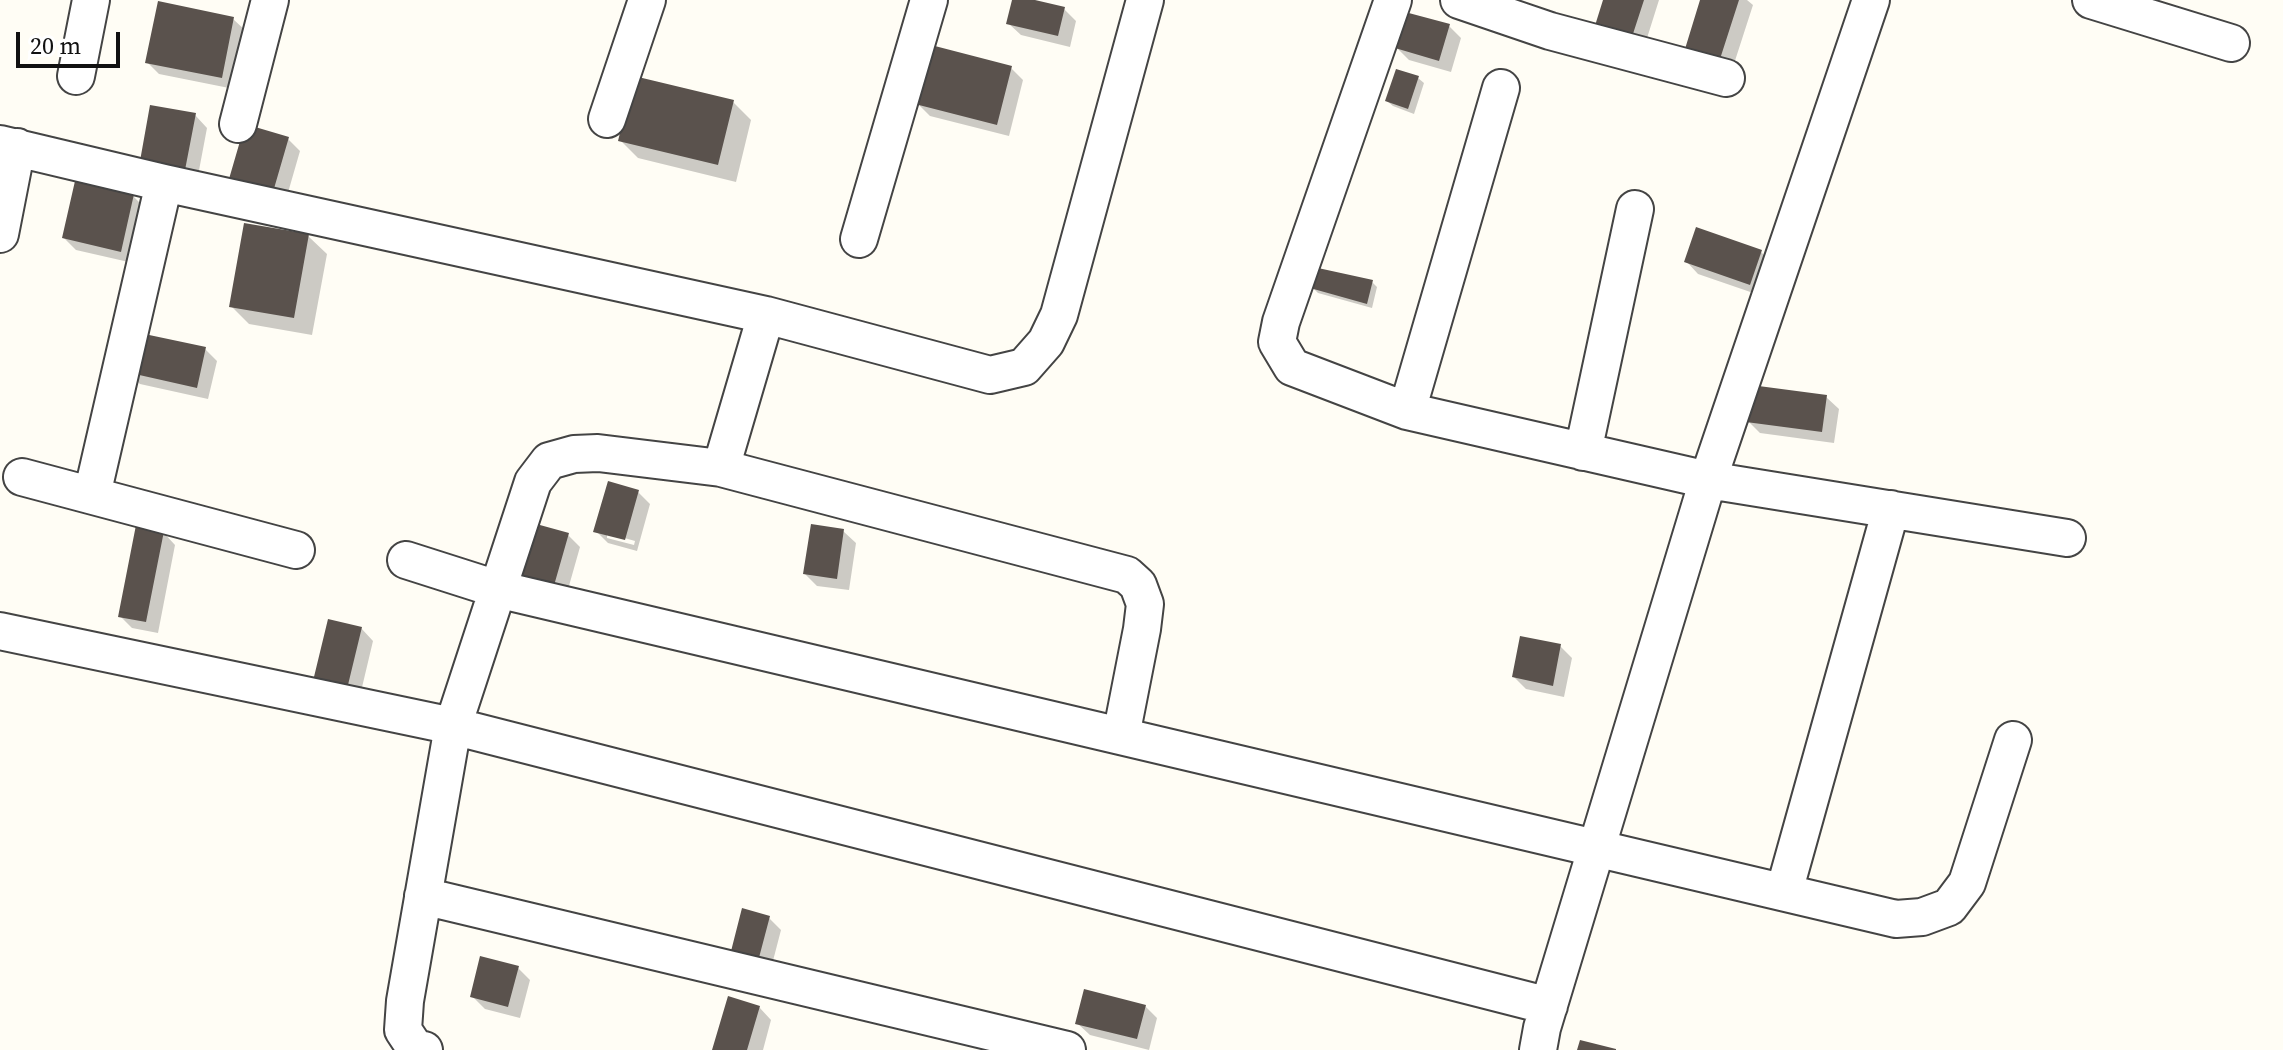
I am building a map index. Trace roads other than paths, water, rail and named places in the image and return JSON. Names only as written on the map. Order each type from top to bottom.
[{"type":"street","points":[[76,76],[91,0]]},
{"type":"street","points":[[238,124],[270,0]]},
{"type":"street","points":[[607,119],[647,0]]},
{"type":"street","points":[[859,239],[929,0]]},
{"type":"street","points":[[0,234],[8,146],[766,315],[990,375],[1024,367],[1046,342],[1059,315],[1145,0]]},
{"type":"street","points":[[1393,0],[1281,322],[1277,342],[1292,367],[1407,411],[1708,480],[2067,538]]},
{"type":"street","points":[[1459,0],[1550,31],[1726,78]]},
{"type":"street","points":[[1538,1050],[1708,480],[1871,0]]},
{"type":"street","points":[[2091,0],[2231,43]]},
{"type":"street","points":[[1407,411],[1501,88]]},
{"type":"street","points":[[92,495],[164,183]]},
{"type":"street","points":[[1583,452],[1635,209]]},
{"type":"street","points":[[721,468],[766,315]]},
{"type":"street","points":[[424,1050],[415,1048],[403,1030],[405,1001],[453,726],[533,482],[549,461],[574,454],[598,453],[721,468],[1127,575],[1138,585],[1145,604],[1121,736]]},
{"type":"street","points":[[22,477],[296,550]]},
{"type":"street","points":[[1784,892],[1891,509]]},
{"type":"street","points":[[406,560],[497,589],[1896,919],[1922,917],[1949,907],[1967,883],[2013,740]]},
{"type":"street","points":[[0,631],[453,726],[1549,1006]]},
{"type":"street","points":[[423,896],[1067,1050]]}]
